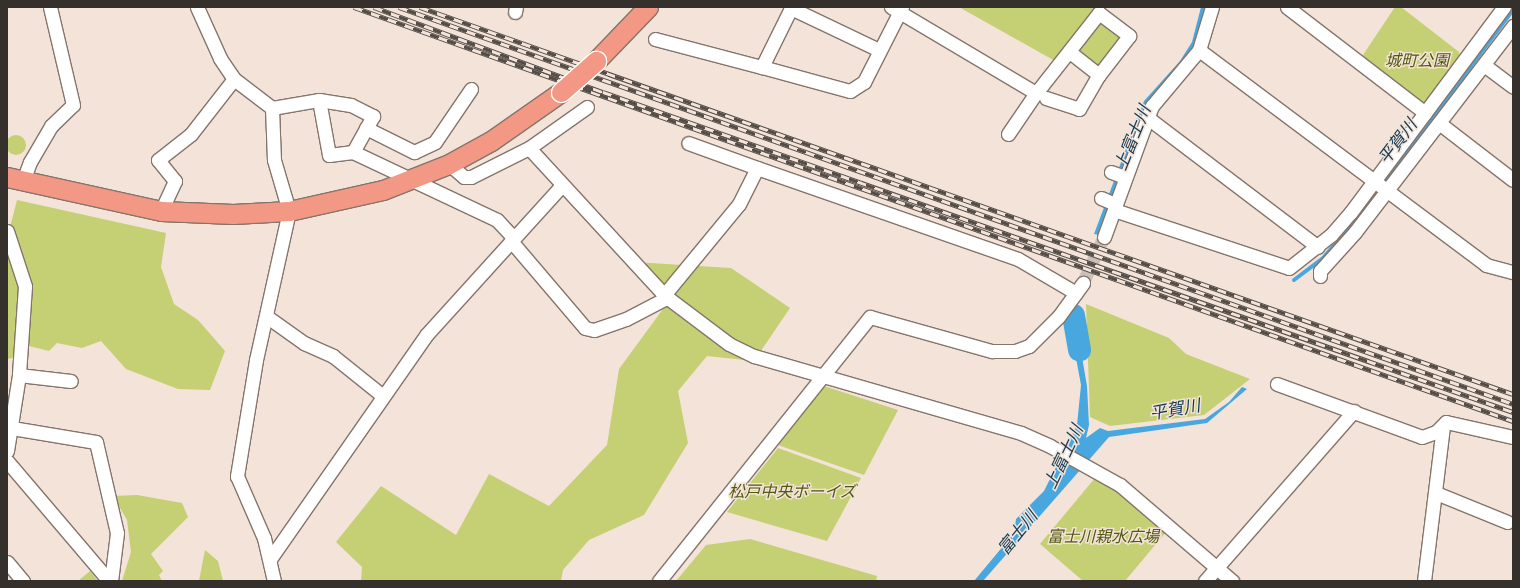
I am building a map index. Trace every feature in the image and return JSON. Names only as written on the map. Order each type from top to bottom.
[{"type":"highway","points":[[15,179],[161,211],[225,214],[289,211],[356,197],[410,180],[449,164],[491,142],[561,92],[596,61],[648,7]]},
{"type":"street","points":[[15,179],[30,162],[51,126],[73,105],[50,7]]},
{"type":"street","points":[[197,7],[220,58],[234,79],[272,108],[320,100],[350,105],[373,116],[353,152]]},
{"type":"street","points":[[1104,237],[1124,177],[1152,106],[1199,50],[1212,7]]},
{"type":"street","points":[[1287,7],[1425,113]]},
{"type":"street","points":[[1101,198],[1114,206],[1289,268],[1318,247],[1351,212],[1374,178],[1425,113],[1504,7]]},
{"type":"street","points":[[762,67],[791,8],[879,50]]},
{"type":"street","points":[[655,39],[850,91],[864,82],[897,8],[1041,95],[1079,109],[1100,75],[1129,36],[1099,14],[1070,52],[1041,95],[1008,134]]},
{"type":"street","points":[[1320,276],[1320,271],[1328,266],[1513,26]]},
{"type":"street","points":[[1199,50],[1374,178],[1486,265],[1513,272]]},
{"type":"street","points":[[1070,52],[1100,75]]},
{"type":"street","points":[[1484,65],[1513,87]]},
{"type":"street","points":[[161,211],[175,181],[158,160],[192,134],[234,79]]},
{"type":"street","points":[[366,128],[414,152],[435,142],[470,89]]},
{"type":"street","points":[[320,100],[329,155],[353,152],[497,220],[585,328],[594,330],[626,319],[666,296],[739,204],[757,168]]},
{"type":"street","points":[[449,164],[464,177],[471,177],[529,148],[587,107]]},
{"type":"street","points":[[272,108],[274,160],[289,211],[266,316],[237,476],[270,559],[274,581]]},
{"type":"street","points":[[1148,118],[1318,247]]},
{"type":"street","points":[[1439,123],[1513,180]]},
{"type":"street","points":[[659,581],[870,316],[992,351],[1015,351],[1029,346],[1080,288],[1018,259],[688,144]]},
{"type":"street","points":[[529,148],[561,186],[666,296],[729,344],[754,356],[1021,433],[1050,446],[1097,471],[1125,489],[1232,581]]},
{"type":"street","points":[[1111,172],[1124,177]]},
{"type":"street","points":[[270,559],[427,334],[561,186]]},
{"type":"street","points":[[7,232],[25,286],[19,375],[12,428],[7,451]]},
{"type":"street","points":[[266,316],[304,342],[333,356],[383,396]]},
{"type":"street","points":[[19,375],[71,381]]},
{"type":"street","points":[[1277,384],[1422,437],[1443,426],[1455,423],[1513,437]]},
{"type":"street","points":[[1204,581],[1354,411]]},
{"type":"street","points":[[1424,581],[1436,493],[1443,426]]},
{"type":"street","points":[[12,428],[96,442],[117,533],[110,581]]},
{"type":"street","points":[[7,461],[110,581]]},
{"type":"street","points":[[1436,493],[1507,522]]},
{"type":"street","points":[[7,562],[23,581]]},
{"type":"green space","points":[[959,7],[1097,7],[1055,61]]},
{"type":"green space","name":"城町公園","points":[[1395,7],[1401,7],[1459,52],[1460,59],[1427,104],[1420,105],[1361,58]]},
{"type":"green space","points":[[1099,21],[1122,37],[1097,67],[1078,53]]},
{"type":"green space","points":[[12,135],[20,135],[26,141],[26,149],[20,155],[12,155],[6,149],[6,141]]},
{"type":"green space","points":[[17,200],[166,233],[161,267],[174,304],[198,320],[225,351],[210,390],[178,389],[126,369],[101,341],[82,348],[57,343],[49,351],[25,345],[13,358],[7,359],[7,239]]},
{"type":"green space","points":[[634,262],[731,268],[790,308],[754,361],[707,356],[678,391],[688,443],[644,515],[589,540],[563,570],[561,581],[361,581],[362,567],[336,542],[381,486],[456,535],[489,474],[549,506],[607,445],[619,369],[663,309]]},
{"type":"green space","points":[[1086,304],[1169,338],[1186,354],[1250,379],[1204,415],[1110,426],[1090,417]]},
{"type":"green space","points":[[824,386],[898,410],[864,475],[778,445]]},
{"type":"green space","name":"松戸中央ボーイズ","points":[[778,448],[861,478],[827,541],[727,512]]},
{"type":"green space","name":"富士川親水広場","points":[[1095,478],[1115,489],[1166,532],[1125,581],[1083,581],[1040,544]]},
{"type":"green space","points":[[137,495],[182,503],[188,517],[151,554],[163,571],[159,575],[162,581],[122,581],[131,552],[127,520],[113,496]]},
{"type":"green space","points":[[750,539],[877,576],[876,581],[676,581],[706,545]]},
{"type":"green space","points":[[205,550],[218,561],[223,581],[199,581]]},
{"type":"green space","points":[[90,571],[98,581],[78,581]]},
{"type":"water","points":[[1201,7],[1207,7],[1197,44],[1162,88],[1099,235],[1094,234],[1144,101],[1180,61],[1192,42]]},
{"type":"water","name":"富士川","points":[[1075,316],[1087,386],[1089,425],[1086,438],[1100,428],[1108,431],[1205,419],[1229,402],[1242,387],[1247,389],[1207,423],[1109,437],[983,581],[974,581],[1014,533],[1016,519],[1044,491],[1077,425],[1081,385],[1069,320]]},
{"type":"waterway","name":"平賀川","points":[[1294,280],[1324,257],[1353,223],[1513,10]]},
{"type":"waterway","name":"上富士川","points":[[1073,315],[1079,349]]},
{"type":"tunnel","points":[[1083,283],[1104,237]]},
{"type":"railway","points":[[354,7],[1513,421]]},
{"type":"railway","points":[[374,7],[603,92],[1513,412]]},
{"type":"railway","points":[[399,7],[1513,404]]},
{"type":"railway","points":[[420,7],[1513,394]]}]
